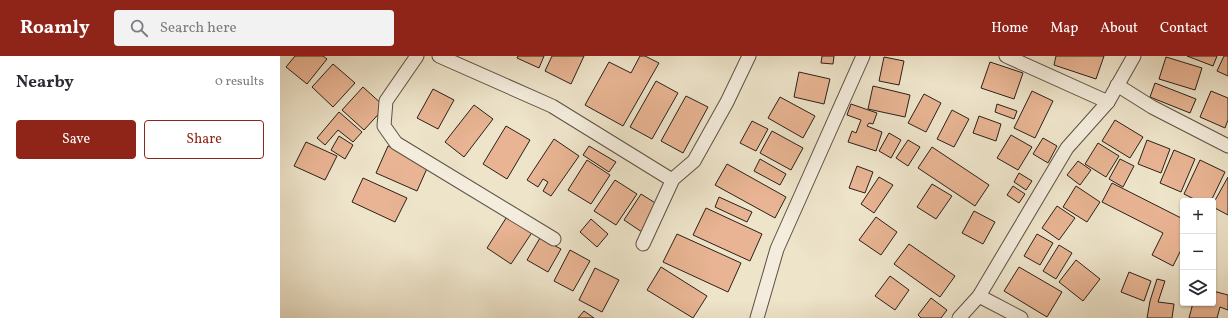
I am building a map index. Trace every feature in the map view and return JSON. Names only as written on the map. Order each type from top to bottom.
[{"type":"street","points":[[417,56],[386,101],[384,126],[396,143],[554,239]]},
{"type":"street","points":[[439,56],[552,106],[672,180]]},
{"type":"street","points":[[643,244],[672,180],[694,161],[727,102],[749,56]]},
{"type":"street","points":[[757,318],[776,249],[863,56]]},
{"type":"street","points":[[1006,56],[1108,102]]},
{"type":"street","points":[[959,318],[979,296],[1067,148],[1108,102],[1117,85],[1126,74],[1134,56]]},
{"type":"street","points":[[1117,85],[1152,107],[1228,146]]},
{"type":"street","points":[[979,296],[1021,318]]},
{"type":"building","points":[[295,56],[323,56],[327,59],[307,84],[286,67]]},
{"type":"building","points":[[518,56],[544,56],[539,68],[517,58]]},
{"type":"building","points":[[552,56],[584,56],[571,84],[545,71]]},
{"type":"building","points":[[640,56],[645,56],[659,63],[623,126],[585,105],[609,62],[631,73]]},
{"type":"building","points":[[822,56],[834,56],[833,64],[821,63]]},
{"type":"building","points":[[1056,56],[1104,56],[1096,79],[1054,65]]},
{"type":"building","points":[[1187,56],[1217,56],[1213,66]]},
{"type":"building","points":[[1224,56],[1228,56],[1228,76],[1217,71]]},
{"type":"building","points":[[884,57],[904,61],[899,85],[879,81]]},
{"type":"building","points":[[1166,57],[1202,68],[1195,90],[1159,79]]},
{"type":"building","points":[[990,62],[1023,73],[1014,99],[981,88]]},
{"type":"building","points":[[333,64],[355,83],[333,107],[312,87]]},
{"type":"building","points":[[799,72],[830,79],[824,104],[794,97]]},
{"type":"building","points":[[656,81],[678,93],[652,139],[630,127]]},
{"type":"building","points":[[1155,83],[1196,99],[1190,113],[1150,97]]},
{"type":"building","points":[[873,86],[910,95],[905,117],[868,109]]},
{"type":"building","points":[[363,87],[385,107],[364,130],[342,110]]},
{"type":"building","points":[[433,89],[454,100],[438,129],[417,118]]},
{"type":"building","points":[[1032,91],[1053,101],[1035,138],[1014,128]]},
{"type":"building","points":[[1211,91],[1228,98],[1228,120],[1225,128],[1200,117]]},
{"type":"building","points":[[924,94],[941,103],[926,132],[908,123]]},
{"type":"building","points":[[686,96],[708,107],[683,153],[661,141]]},
{"type":"building","points":[[780,97],[815,116],[803,138],[768,118]]},
{"type":"building","points":[[851,104],[877,113],[873,124],[869,123],[867,126],[882,132],[876,151],[848,142],[852,131],[856,133],[861,120],[847,115]]},
{"type":"building","points":[[997,104],[1017,111],[1014,119],[995,112]]},
{"type":"building","points":[[474,105],[493,119],[464,157],[445,142]]},
{"type":"building","points":[[952,110],[969,119],[954,147],[937,139]]},
{"type":"building","points":[[339,112],[362,132],[353,142],[338,130],[325,145],[317,138]]},
{"type":"building","points":[[979,116],[1001,124],[996,141],[973,133]]},
{"type":"building","points":[[1115,120],[1143,137],[1130,158],[1102,141]]},
{"type":"building","points":[[752,121],[768,129],[756,151],[740,143]]},
{"type":"building","points":[[506,126],[530,140],[507,179],[483,164]]},
{"type":"building","points":[[772,131],[803,148],[791,170],[760,153]]},
{"type":"building","points":[[889,133],[901,140],[891,158],[879,151]]},
{"type":"building","points":[[1011,135],[1032,147],[1018,170],[997,158]]},
{"type":"building","points":[[339,136],[353,145],[345,159],[331,150]]},
{"type":"building","points":[[1043,138],[1057,146],[1048,163],[1033,154]]},
{"type":"building","points":[[554,139],[579,156],[551,196],[543,191],[548,182],[543,179],[538,187],[527,180]]},
{"type":"building","points":[[908,140],[920,147],[908,166],[896,158]]},
{"type":"building","points":[[1147,140],[1170,149],[1161,173],[1138,164]]},
{"type":"building","points":[[306,142],[337,156],[325,180],[294,166]]},
{"type":"building","points":[[1098,143],[1119,156],[1106,177],[1085,164]]},
{"type":"building","points":[[388,146],[429,164],[417,191],[376,173]]},
{"type":"building","points":[[589,146],[616,162],[609,172],[583,155]]},
{"type":"building","points":[[932,147],[989,185],[975,206],[918,168]]},
{"type":"building","points":[[1174,150],[1195,159],[1181,192],[1160,183]]},
{"type":"building","points":[[760,159],[786,174],[780,185],[754,171]]},
{"type":"building","points":[[1120,159],[1134,166],[1123,187],[1109,179]]},
{"type":"building","points":[[587,160],[610,175],[591,204],[568,190]]},
{"type":"building","points":[[1200,160],[1225,172],[1212,198],[1192,198],[1184,194]]},
{"type":"building","points":[[1078,161],[1091,170],[1080,185],[1067,175]]},
{"type":"building","points":[[727,164],[786,197],[775,218],[715,185]]},
{"type":"building","points":[[857,166],[873,172],[865,193],[849,188]]},
{"type":"building","points":[[1019,173],[1032,181],[1026,190],[1014,182]]},
{"type":"building","points":[[879,177],[893,185],[874,213],[861,204]]},
{"type":"building","points":[[1228,177],[1228,215],[1216,209],[1216,199]]},
{"type":"building","points":[[363,178],[407,198],[395,222],[352,202]]},
{"type":"building","points":[[615,180],[637,194],[616,225],[594,211]]},
{"type":"building","points":[[1112,183],[1180,217],[1180,252],[1173,266],[1152,255],[1163,233],[1102,202]]},
{"type":"building","points":[[932,184],[952,196],[936,219],[917,207]]},
{"type":"building","points":[[1013,186],[1025,194],[1019,203],[1007,195]]},
{"type":"building","points":[[1076,186],[1100,202],[1087,222],[1063,207]]},
{"type":"building","points":[[641,194],[660,206],[642,232],[624,220]]},
{"type":"building","points":[[719,197],[752,212],[747,222],[715,207]]},
{"type":"building","points":[[1057,206],[1075,218],[1059,240],[1042,228]]},
{"type":"building","points":[[706,208],[762,234],[750,261],[693,235]]},
{"type":"building","points":[[974,211],[995,222],[983,244],[962,233]]},
{"type":"building","points":[[508,215],[533,231],[511,264],[487,248]]},
{"type":"building","points":[[876,217],[897,232],[881,255],[859,240]]},
{"type":"building","points":[[591,219],[608,234],[597,247],[580,232]]},
{"type":"building","points":[[677,234],[741,263],[728,292],[663,262]]},
{"type":"building","points":[[1037,234],[1053,243],[1040,265],[1024,256]]},
{"type":"building","points":[[540,238],[561,249],[548,272],[527,260]]},
{"type":"building","points":[[909,244],[955,276],[940,297],[894,264]]},
{"type":"building","points":[[1059,245],[1072,253],[1056,279],[1043,271]]},
{"type":"building","points":[[570,250],[590,261],[573,291],[554,281]]},
{"type":"building","points":[[1076,260],[1100,279],[1083,301],[1059,282]]},
{"type":"building","points":[[661,267],[707,296],[693,318],[647,290]]},
{"type":"building","points":[[1019,267],[1062,292],[1047,317],[1004,291]]},
{"type":"building","points":[[595,268],[619,280],[602,312],[579,300]]},
{"type":"building","points":[[1129,272],[1151,281],[1144,301],[1121,292]]},
{"type":"building","points":[[890,276],[909,290],[895,310],[875,296]]},
{"type":"building","points":[[1157,279],[1165,281],[1158,302],[1174,304],[1172,318],[1147,318],[1150,301]]},
{"type":"building","points":[[1216,292],[1228,295],[1228,310],[1220,307],[1217,318],[1189,318],[1192,306],[1216,306]]},
{"type":"building","points":[[931,298],[947,310],[941,318],[921,318],[918,315]]},
{"type":"building","points":[[584,311],[594,318],[578,318]]}]
